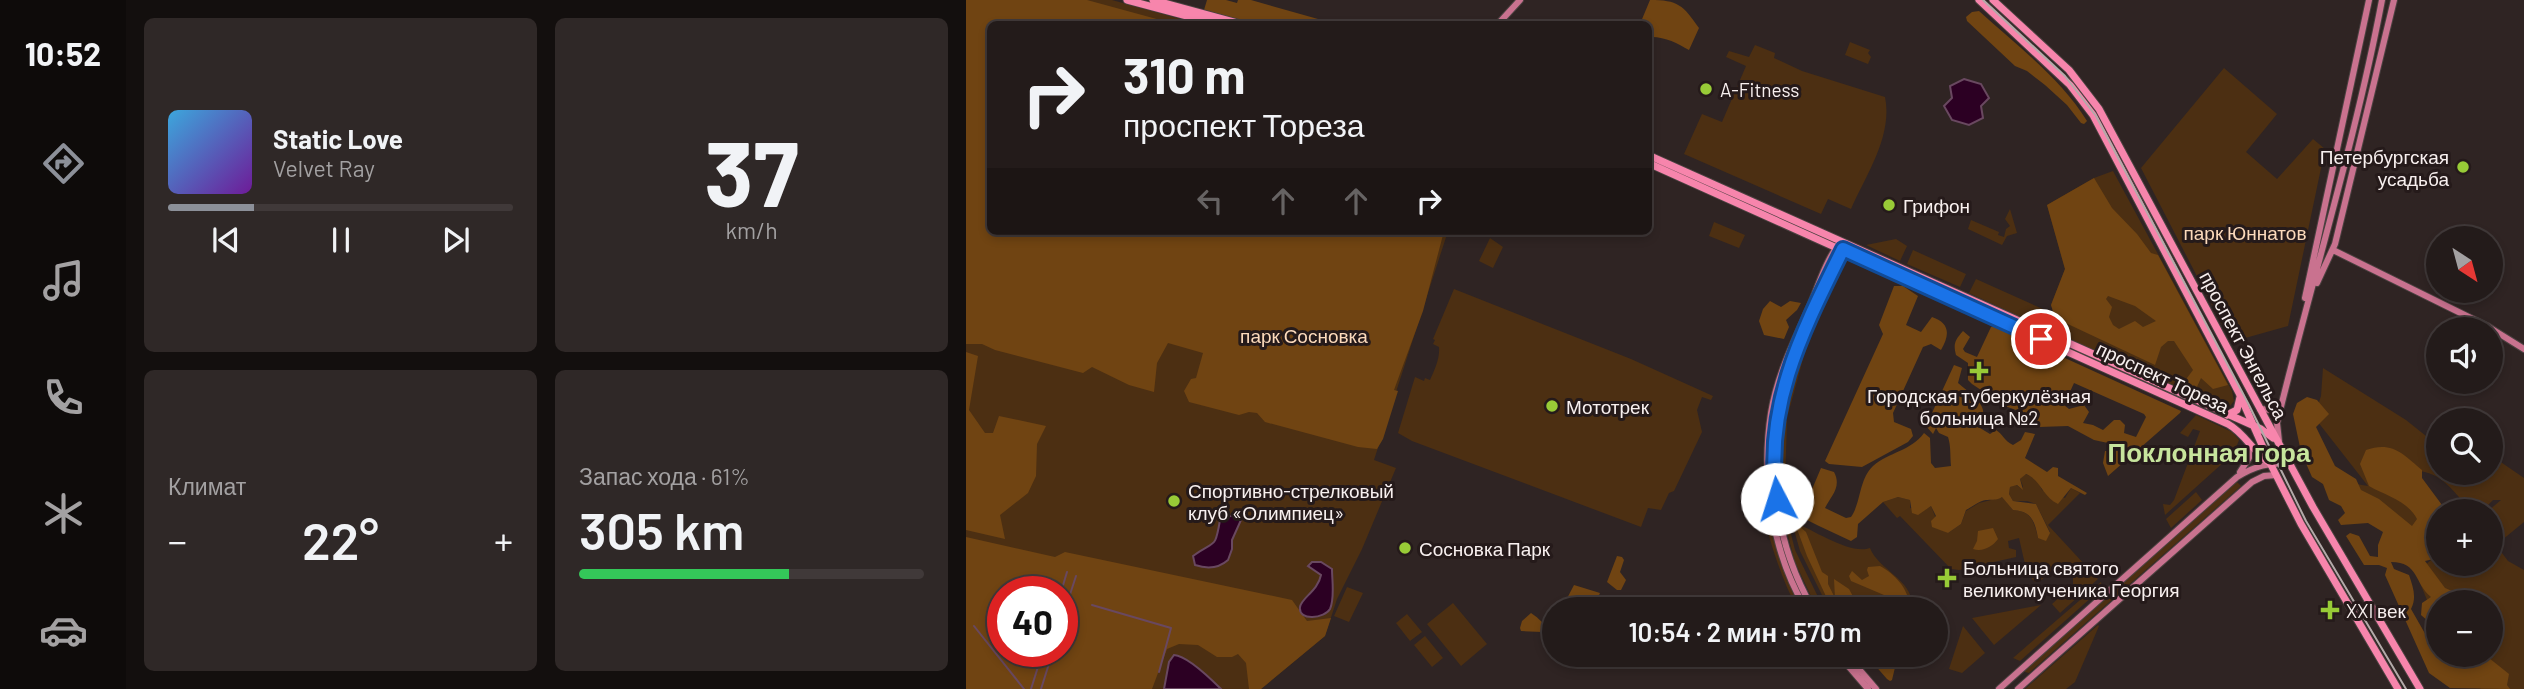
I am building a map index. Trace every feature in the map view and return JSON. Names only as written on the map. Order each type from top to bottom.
[{"type":"main road","points":[[1127,0],[1206,21]]},
{"type":"main road","points":[[1153,0],[1230,21]]},
{"type":"main road","points":[[1501,21],[1520,0]]},
{"type":"main road","name":"проспект Энгельса","points":[[1979,0],[2077,93],[2098,125],[2239,393],[2301,524],[2398,689]]},
{"type":"main road","name":"проспект Энгельса","points":[[1993,0],[2079,81],[2099,108],[2290,464],[2420,689]]},
{"type":"main road","points":[[2260,409],[2272,410],[2278,405],[2286,377],[2308,288],[2369,0]]},
{"type":"main road","points":[[2279,443],[2277,424],[2307,304],[2320,264],[2373,49],[2382,0]]},
{"type":"main road","points":[[2307,304],[2333,250],[2394,0]]},
{"type":"main road","name":"проспект Тореза","points":[[1652,157],[2228,424],[2246,437],[2260,457],[2270,463]]},
{"type":"main road","name":"проспект Тореза","points":[[1652,165],[2266,432],[2279,443]]},
{"type":"main road","points":[[2131,188],[2140,183]]},
{"type":"main road","points":[[1800,597],[1786,566],[1770,494],[1768,466],[1771,413],[1793,344],[1840,246]]},
{"type":"main road","points":[[1806,597],[1791,564],[1779,517],[1774,481],[1777,415],[1798,345],[1840,246]]},
{"type":"main road","points":[[2333,250],[2487,326],[2524,349]]},
{"type":"main road","points":[[2227,415],[2237,410],[2240,405],[2239,393]]},
{"type":"main road","points":[[2237,477],[2249,458],[2246,437]]},
{"type":"main road","points":[[1999,689],[2237,477],[2254,467],[2270,463],[2290,464]]},
{"type":"main road","points":[[2007,682],[2016,689],[2029,680],[2252,482],[2264,476],[2276,475]]},
{"type":"main road","points":[[1849,667],[1868,689]]},
{"type":"main road","points":[[1857,667],[1876,689]]},
{"type":"main road","points":[[2020,670],[2029,680]]},
{"type":"green space","points":[[966,0],[1112,0],[1188,21],[987,21],[987,235],[1447,235],[1374,460],[1396,468],[1362,549],[1337,599],[1325,636],[1261,689],[966,689]],"holes":[[[1309,567],[1332,569],[1333,593],[1329,611],[1320,616],[1309,617],[1303,601],[1315,590],[1321,575]]]},
{"type":"green space","name":"парк Сосновка","points":[[966,0],[1087,0],[1164,21],[987,21],[987,235],[1443,235],[1423,311],[1394,390],[1398,391],[1383,439],[1377,449],[1358,447],[1265,422],[1257,413],[1239,415],[1189,402],[1184,391],[1191,379],[1196,378],[1203,353],[1168,343],[1157,363],[1154,392],[1129,385],[1092,367],[1083,373],[995,350],[982,344],[966,344]]},
{"type":"green space","points":[[1207,0],[1237,3],[1238,0],[1251,0],[1318,19],[1244,21],[1204,10]]},
{"type":"green space","points":[[1650,0],[1667,1],[1684,9],[1699,28],[1689,50],[1665,39],[1652,37],[1652,21],[1641,21]]},
{"type":"green space","points":[[1979,11],[2064,90],[2087,121],[2084,124],[2045,85],[2027,71],[2015,66],[1967,21],[1966,17],[1972,12]]},
{"type":"green space","points":[[1850,42],[1870,50],[1868,64],[1845,55]]},
{"type":"green space","points":[[1755,45],[1775,53],[1774,58],[1802,71],[1885,97],[1882,141],[1851,209],[1828,199],[1821,214],[1684,154],[1702,114],[1722,122],[1746,66],[1726,57],[1729,51],[1749,57]]},
{"type":"green space","name":"парк Юннатов","points":[[2224,68],[2277,114],[2246,152],[2277,179],[2313,139],[2325,149],[2288,326],[2231,342],[2141,168]]},
{"type":"green space","points":[[2113,171],[2232,391],[2234,401],[2230,406],[2218,404],[2183,388],[2181,390],[2061,335],[2051,305],[2065,269],[2047,205],[2094,178]]},
{"type":"green space","points":[[2094,178],[2112,208],[2151,253],[2158,255],[2228,385],[2213,389],[2201,378],[2196,389],[2188,385],[2187,378],[2193,370],[2174,341],[2168,341],[2161,347],[2155,365],[2055,318],[2051,305],[2065,269],[2047,205]],"holes":[[[2108,296],[2135,306],[2156,321],[2143,327],[2135,321],[2119,329],[2109,317],[2112,307],[2106,299]]]},
{"type":"green space","points":[[2010,209],[2017,233],[2007,236],[2002,245],[1968,229],[1971,220],[1999,232],[1998,235],[2004,237],[2010,226],[2005,219]]},
{"type":"green space","points":[[1714,222],[1745,235],[1739,248],[1709,236]]},
{"type":"green space","points":[[1490,238],[1503,247],[1493,268],[1479,261]]},
{"type":"green space","points":[[1896,239],[1907,246],[1900,261],[1866,245]]},
{"type":"green space","points":[[1913,250],[1966,274],[1960,287],[1907,264]]},
{"type":"green space","points":[[1976,279],[2045,310],[2054,332],[1969,293]]},
{"type":"green space","points":[[1894,286],[1903,286],[1918,296],[1906,325],[1921,332],[1932,317],[1947,330],[1941,350],[1931,344],[1923,347],[1893,413],[1894,422],[1911,429],[1913,436],[1908,442],[1862,467],[1829,464],[1825,461],[1883,334],[1879,325]]},
{"type":"green space","name":"Мототрек","points":[[1454,289],[1631,359],[1713,396],[1711,400],[1702,397],[1697,410],[1702,432],[1674,491],[1669,493],[1661,510],[1648,508],[1641,527],[1412,441],[1398,433],[1415,377],[1424,381],[1425,378],[1430,380],[1435,368],[1439,347],[1433,344],[1433,339]]},
{"type":"green space","points":[[1770,301],[1781,307],[1790,301],[1801,303],[1786,320],[1789,327],[1784,339],[1764,335],[1759,321],[1763,309]]},
{"type":"green space","points":[[1995,326],[2181,411],[2108,476],[2103,463],[2105,451],[2122,451],[2122,446],[2094,440],[2068,426],[2039,427],[1968,380],[1968,363],[1956,355],[1956,340],[1963,331],[1970,337],[1963,349],[1977,357],[1991,327]],"holes":[[[2074,383],[2146,417],[2136,437],[2124,433],[2125,425],[2120,420],[2114,420],[2103,430],[2083,423],[2089,412],[2084,405],[2069,409],[2064,405]]]},
{"type":"green space","points":[[966,352],[978,356],[969,410],[985,433],[993,433],[999,416],[1046,426],[1037,444],[1036,476],[1028,493],[1000,515],[1005,539],[966,530]]},
{"type":"green space","points":[[1798,357],[1803,359],[1788,414],[1782,415],[1786,393]]},
{"type":"green space","points":[[1954,365],[1962,368],[1958,383],[1982,406],[1980,428],[1990,434],[1996,430],[2013,445],[2021,440],[2025,432],[2035,434],[2025,458],[2047,472],[2053,467],[2058,468],[2058,476],[2087,493],[2085,495],[2071,488],[2058,504],[2026,474],[2020,479],[2023,490],[2017,485],[2010,487],[2009,494],[2013,501],[2036,504],[2050,533],[2046,541],[2038,538],[2034,522],[2028,515],[2013,510],[2002,497],[1983,501],[1966,510],[1961,524],[1948,533],[1932,527],[1931,521],[1936,516],[1931,506],[1918,515],[1912,513],[1910,500],[1898,497],[1883,502],[1858,524],[1857,537],[1851,541],[1807,520],[1802,513],[1821,468],[1834,472],[1837,482],[1825,508],[1846,518],[1851,517],[1854,511],[1868,471],[1886,457],[1913,444],[1924,433],[1930,438],[1931,463],[1935,468],[1951,466],[1948,437],[1939,433],[1936,428],[1933,434],[1926,426]]},
{"type":"green space","points":[[2323,368],[2406,420],[2426,436],[2426,472],[2413,471],[2425,519],[2420,538],[2344,482],[2368,486],[2314,417],[2321,396]]},
{"type":"green space","points":[[2307,397],[2317,400],[2329,414],[2316,427],[2335,466],[2356,479],[2361,490],[2379,499],[2412,526],[2417,519],[2408,507],[2369,486],[2360,464],[2366,450],[2383,447],[2403,454],[2422,470],[2422,478],[2438,499],[2426,499],[2426,576],[2436,576],[2450,590],[2426,591],[2411,569],[2391,562],[2394,569],[2409,575],[2414,596],[2411,609],[2426,635],[2426,666],[2385,575],[2387,568],[2364,565],[2346,536],[2350,533],[2359,536],[2370,556],[2378,557],[2378,545],[2383,532],[2368,523],[2341,525],[2338,520],[2345,513],[2341,506],[2329,500],[2323,484],[2312,477],[2301,452],[2293,414],[2297,403]]},
{"type":"green space","points":[[2196,415],[2232,432],[2239,440],[2234,453],[2165,515],[2163,504],[2170,505],[2174,500],[2200,431],[2193,429],[2188,437],[2180,433]]},
{"type":"green space","points":[[1785,420],[1788,512],[1783,513],[1779,463],[1781,421]]},
{"type":"green space","points":[[2503,464],[2524,478],[2524,522],[2503,539],[2503,499],[2461,499],[2447,485],[2503,485]]},
{"type":"green space","points":[[2025,474],[2036,478],[2042,490],[2065,498],[2071,488],[2080,493],[2048,525],[2098,579],[2060,613],[2052,604],[2073,585],[2073,577],[2079,571],[2070,562],[2035,582],[2027,573],[2019,538],[2008,541],[2009,548],[2016,550],[2016,557],[1959,570],[1951,569],[1883,502],[1898,497],[1910,500],[1910,508],[1924,510],[1931,506],[1940,529],[1948,533],[1961,524],[1966,511],[1979,503],[2003,497],[2013,510],[2024,512],[2031,518],[2038,538],[2050,532],[2036,504],[2013,501],[2009,494],[2010,487],[2016,485],[2022,489],[2020,479]]},
{"type":"green space","points":[[2237,482],[2241,486],[2029,673],[2025,672],[2025,669]]},
{"type":"green space","points":[[1765,487],[1775,540],[1796,597],[1792,597],[1789,592],[1777,562],[1766,526],[1762,496]]},
{"type":"green space","points":[[2196,492],[2202,500],[2171,528],[2166,519]]},
{"type":"green space","points":[[1784,521],[1789,526],[1795,550],[1818,597],[1811,597],[1795,562]]},
{"type":"green space","points":[[1796,523],[1853,548],[1870,548],[1880,563],[1903,583],[1911,597],[1823,597],[1800,551],[1793,526]]},
{"type":"green space","points":[[1799,526],[1806,532],[1822,572],[1828,576],[1828,584],[1834,597],[1826,597],[1797,529]]},
{"type":"green space","points":[[1993,528],[1998,539],[1996,542],[1984,549],[1973,549],[1978,531]]},
{"type":"green space","points":[[966,537],[1055,557],[1065,552],[1292,600],[1307,621],[1331,618],[1325,636],[1261,689],[1249,689],[1246,663],[1238,654],[1232,657],[1217,657],[1198,645],[1179,644],[1167,649],[1152,689],[966,689]]},
{"type":"green space","points":[[2503,554],[2508,561],[2524,570],[2524,689],[2481,689],[2465,667],[2503,667],[2503,590],[2426,590],[2426,598],[2416,573],[2426,564],[2426,576],[2503,576]]},
{"type":"green space","points":[[1617,556],[1624,560],[1620,572],[1626,580],[1621,590],[1607,582]]},
{"type":"green space","points":[[1880,566],[1891,574],[1901,584],[1907,597],[1887,597],[1851,581],[1849,576],[1852,571],[1862,580],[1869,576],[1868,567]]},
{"type":"green space","points":[[1834,579],[1849,589],[1853,597],[1835,597]]},
{"type":"green space","points":[[2101,582],[2102,588],[2020,661],[2013,658]]},
{"type":"green space","points":[[1574,585],[1600,593],[1598,597],[1568,597]]},
{"type":"green space","points":[[1347,587],[1363,593],[1349,622],[1334,616]]},
{"type":"green space","points":[[2426,600],[2426,619],[2421,615],[2422,603]]},
{"type":"green space","points":[[1453,603],[1487,644],[1461,666],[1427,624]]},
{"type":"green space","points":[[2041,605],[1994,645],[1972,618]]},
{"type":"green space","points":[[1531,613],[1542,622],[1542,632],[1521,631],[1522,621]]},
{"type":"green space","points":[[1407,614],[1422,632],[1410,641],[1396,623]]},
{"type":"green space","points":[[2098,625],[2075,682],[2066,689],[2025,689]]},
{"type":"green space","points":[[1963,626],[1985,653],[1962,673],[1949,669]]},
{"type":"green space","points":[[1425,636],[1443,658],[1432,667],[1414,645]]},
{"type":"green space","points":[[1876,667],[1895,667],[1892,680],[1887,679]]},
{"type":"green space","points":[[2426,667],[2500,667],[2509,674],[2507,685],[2510,689],[2450,688],[2429,673]]},
{"type":"shaded area","points":[[1964,79],[1981,84],[1989,98],[1981,106],[1983,118],[1969,125],[1952,120],[1944,106],[1952,98],[1950,86]]},
{"type":"shaded area","points":[[1233,515],[1241,520],[1232,540],[1228,560],[1212,567],[1195,565],[1193,556],[1215,540],[1220,520]]},
{"type":"shaded area","points":[[1312,562],[1321,562],[1332,569],[1332,600],[1330,609],[1323,615],[1307,617],[1301,612],[1301,604],[1317,585],[1321,575],[1308,566]]},
{"type":"shaded area","points":[[1174,655],[1192,664],[1221,689],[1164,689],[1169,662]]},
{"type":"waterway","points":[[1066,576],[1067,572]]},
{"type":"waterway","points":[[1092,605],[1171,628],[1159,672]]},
{"type":"waterway","points":[[974,626],[1024,689]]},
{"type":"waterway","points":[[1031,689],[1038,667]]},
{"type":"waterway","points":[[1041,689],[1048,667]]},
{"type":"tram line","points":[[1983,0],[2065,76],[2096,116],[2249,405],[2306,521],[2406,689]]},
{"type":"place","name":"A-Fitness","points":[[1706,89]]},
{"type":"place","name":"Петербургская усадьба","points":[[2463,167]]},
{"type":"place","name":"Грифон","points":[[1889,205]]},
{"type":"place","name":"Городская туберкулёзная больница №2","points":[[1979,371]]},
{"type":"place","name":"Мототрек","points":[[1552,406]]},
{"type":"place","name":"Спортивно-стрелковый клуб «Олимпиец»","points":[[1174,501]]},
{"type":"place","name":"Сосновка Парк","points":[[1405,548]]},
{"type":"place","name":"Больница святого великомученика Георгия","points":[[1947,578]]},
{"type":"place","name":"XXI век","points":[[2330,610]]},
{"type":"district","name":"Поклонная гора","points":[[2209,451]]},
{"type":"route","points":[[1777,499],[1774,466],[1777,415],[1781,399],[1798,345],[1843,249],[2041,339]]}]
